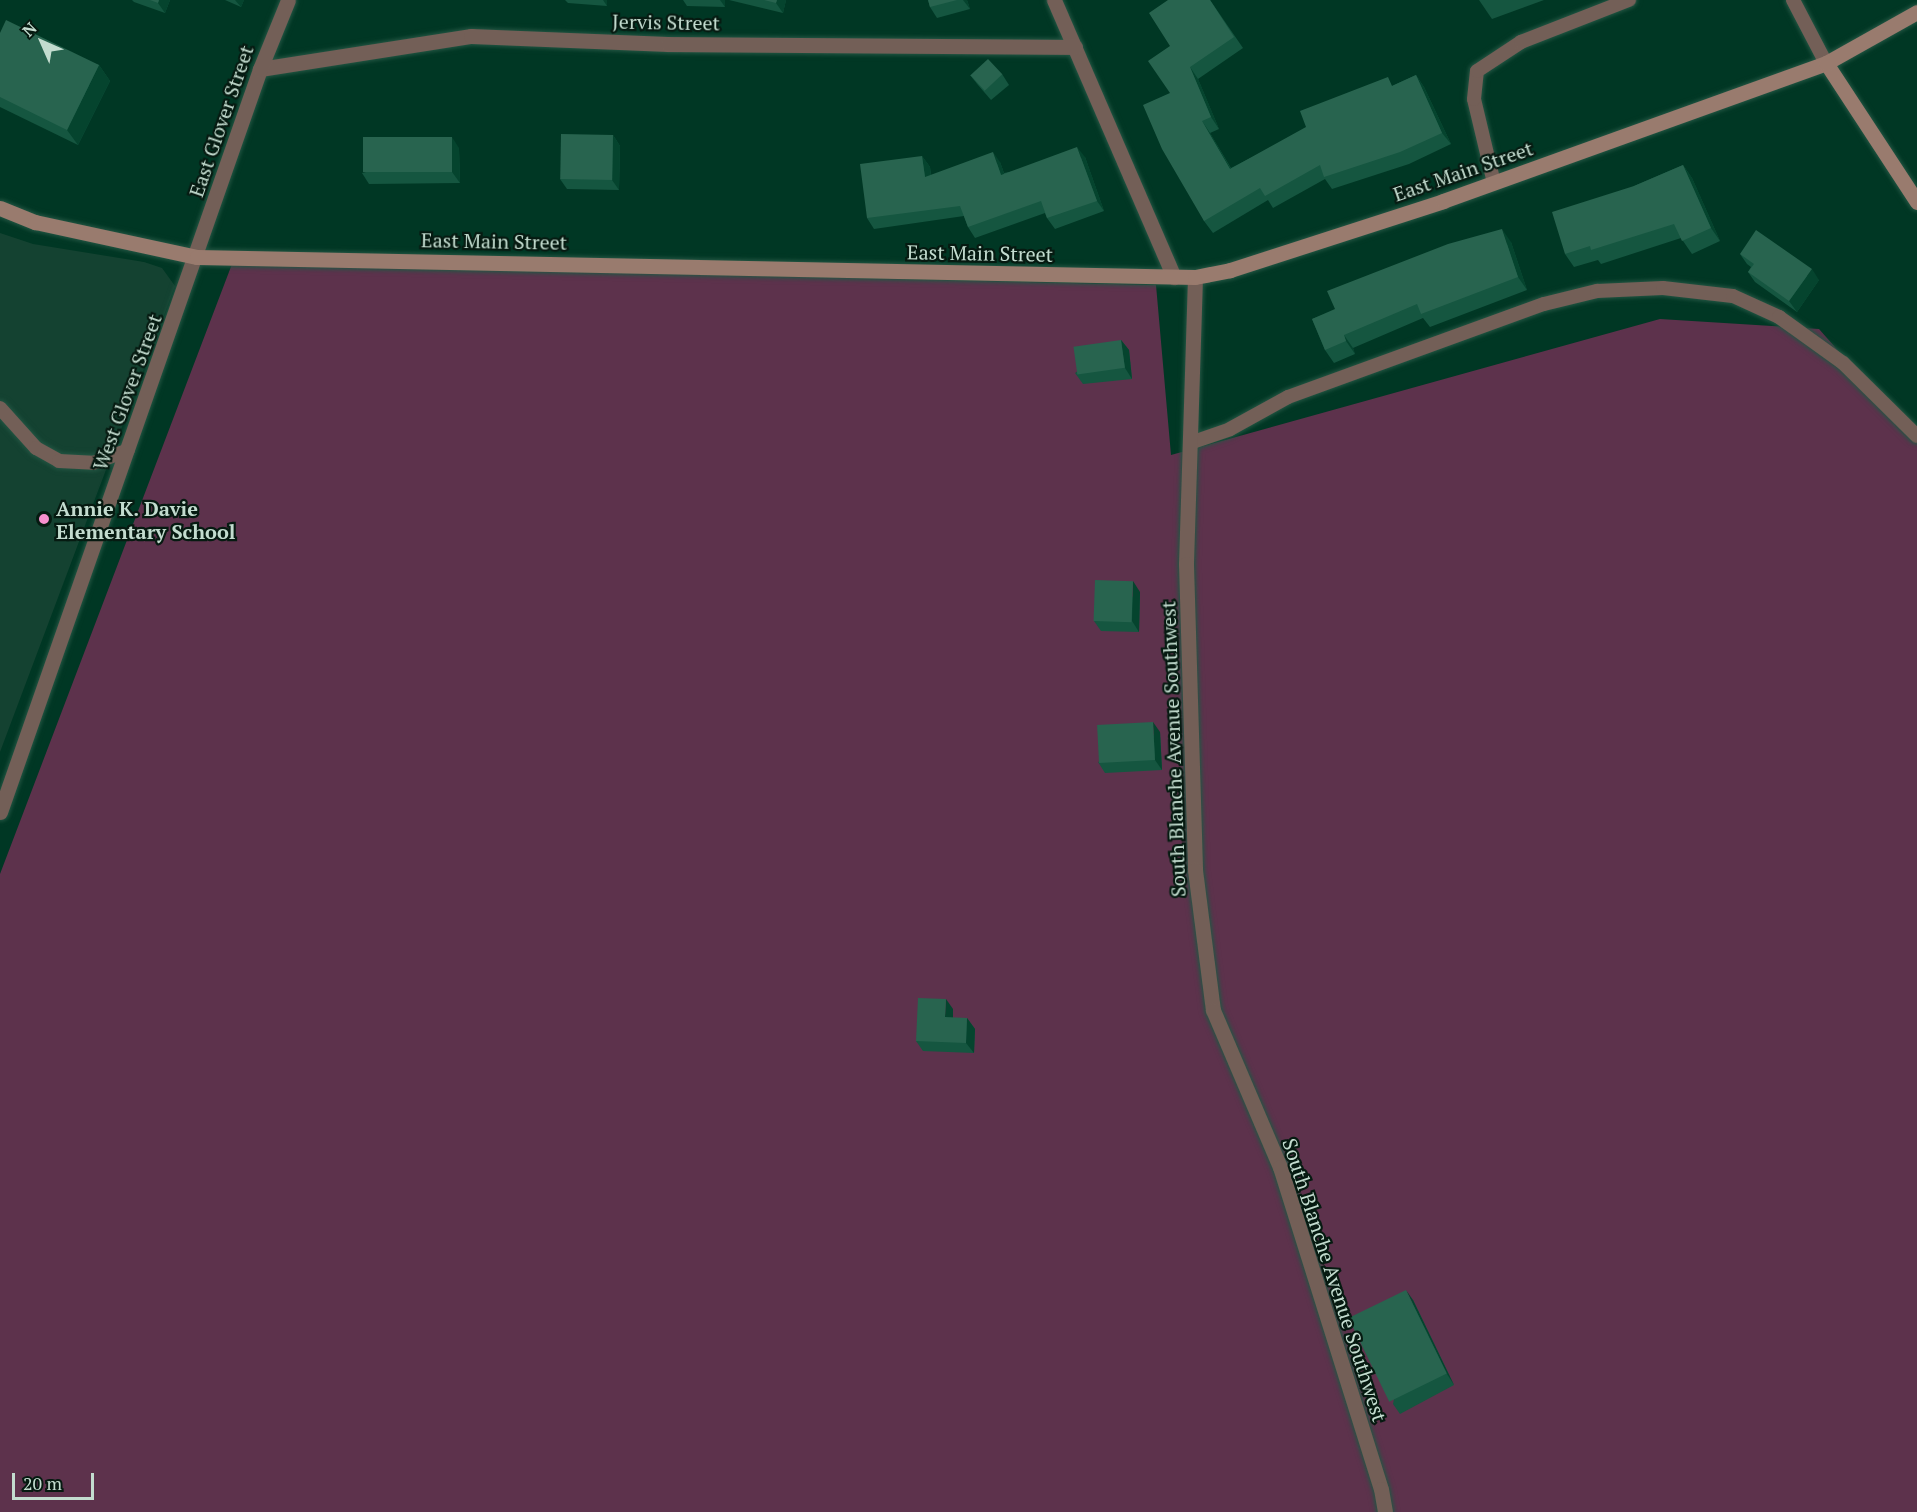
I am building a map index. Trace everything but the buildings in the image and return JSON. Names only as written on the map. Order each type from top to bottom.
[{"type":"main road","name":"East Main Street","points":[[0,208],[35,222],[197,257],[1195,277],[1230,270],[1494,183],[1826,63],[1917,12]]},
{"type":"main road","points":[[1826,63],[1917,202]]},
{"type":"street","name":"East Glover Street","points":[[197,257],[260,69],[288,0]]},
{"type":"street","points":[[1054,0],[1174,277]]},
{"type":"street","name":"Jervis Street","points":[[260,69],[471,36],[668,44],[1075,47]]},
{"type":"street","name":"West Glover Street","points":[[0,812],[197,257]]},
{"type":"street","name":"South Blanche Avenue Southwest","points":[[1195,277],[1193,442],[1186,564],[1195,870],[1213,1010],[1280,1167],[1381,1489],[1385,1512]]},
{"type":"lane","points":[[1494,183],[1474,99],[1477,71],[1521,42],[1629,0]]},
{"type":"lane","points":[[1793,0],[1826,63]]},
{"type":"lane","points":[[1193,442],[1230,429],[1288,397],[1320,384],[1544,304],[1597,291],[1663,288],[1733,296],[1779,317],[1843,363],[1917,436]]},
{"type":"lane","points":[[0,408],[36,448],[59,461],[93,463],[128,450]]},
{"type":"shaded area","name":"Annie K. Davie Elementary School","points":[[0,233],[33,244],[144,262],[162,268],[175,286],[0,752]]},
{"type":"shaded area","points":[[232,264],[1156,285],[1171,455],[1660,319],[1819,329],[1917,440],[1917,1512],[0,1512],[0,874]]},
{"type":"place","name":"Annie K. Davie Elementary School","points":[[44,519]]}]
